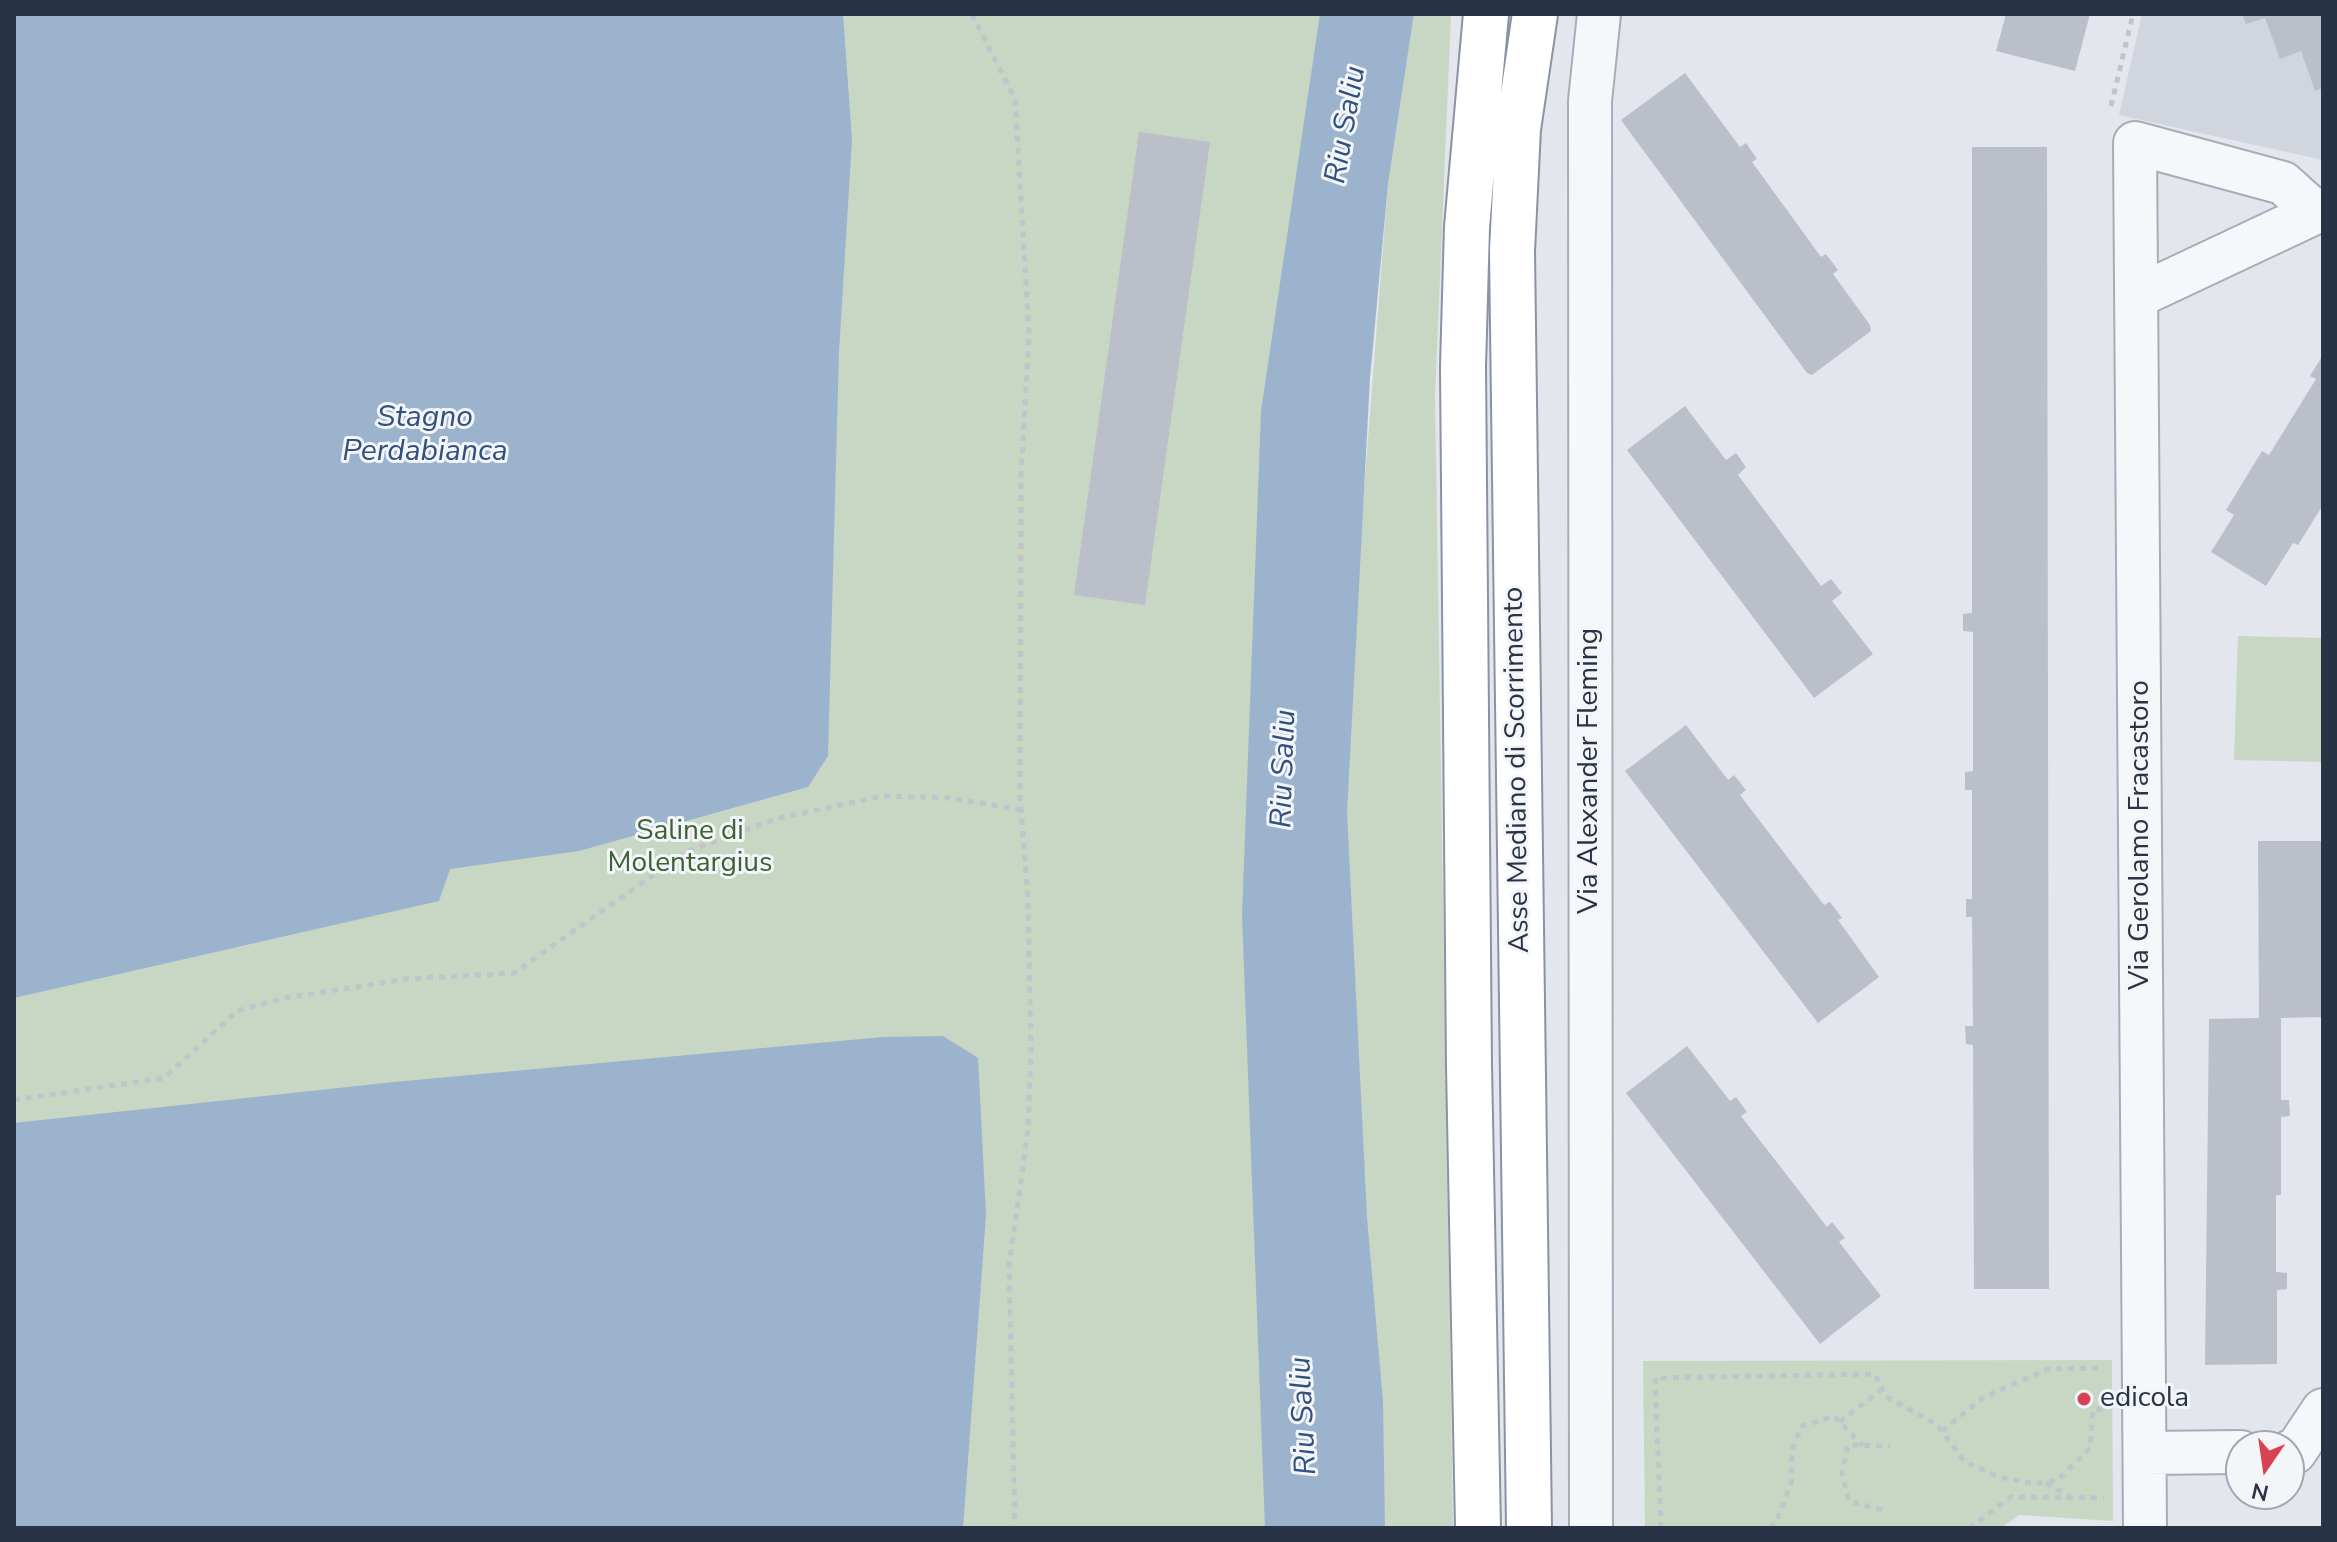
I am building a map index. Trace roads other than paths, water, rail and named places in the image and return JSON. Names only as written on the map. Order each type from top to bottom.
[{"type":"highway","name":"Asse Mediano di Scorrimento","points":[[1478,1528],[1469,1082],[1463,366],[1467,227],[1486,14]]},
{"type":"highway","name":"Asse Mediano di Scorrimento","points":[[1529,1528],[1512,251],[1518,129],[1535,14]]},
{"type":"street","name":"Via Alexander Fleming","points":[[1591,1528],[1590,101],[1599,14]]},
{"type":"street","name":"Via Gerolamo Fracastoro","points":[[2145,1513],[2135,143],[2283,183],[2319,211]]},
{"type":"street","points":[[2138,296],[2319,211]]},
{"type":"street","points":[[2305,1437],[2323,1410]]},
{"type":"street","points":[[2145,1453],[2225,1452]]},
{"type":"water","name":"Stagno Perdabianca","points":[[14,14],[843,14],[852,140],[839,352],[828,756],[808,787],[579,851],[450,869],[439,901],[14,998]]},
{"type":"water","name":"Riu Saliu","points":[[1320,14],[1414,14],[1388,184],[1370,378],[1347,813],[1367,1217],[1383,1402],[1385,1528],[1265,1528],[1242,915],[1261,411]]},
{"type":"water","points":[[943,1036],[978,1058],[986,1215],[963,1528],[14,1528],[14,1123],[394,1082],[883,1037]]},
{"type":"place","name":"edicola","points":[[2084,1399]]},
{"type":"park label","name":"Saline di Molentargius","points":[[690,848]]}]
